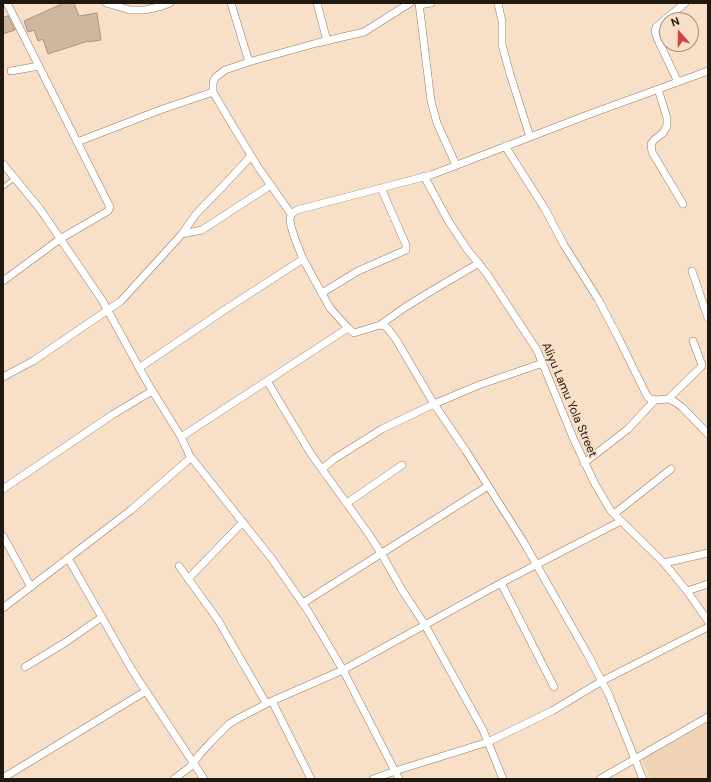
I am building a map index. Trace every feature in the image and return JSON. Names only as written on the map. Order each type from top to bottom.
[{"type":"street","points":[[3,281],[60,239],[108,211],[110,207],[8,3]]},
{"type":"street","points":[[106,3],[130,10],[145,10],[170,3]]},
{"type":"street","points":[[231,3],[249,62]]},
{"type":"street","points":[[317,3],[327,41]]},
{"type":"street","points":[[410,3],[364,32],[249,62],[225,70],[214,80],[213,92],[251,156],[291,214],[291,226],[303,259],[330,308],[354,333],[380,325],[422,296],[479,263]]},
{"type":"street","points":[[431,3],[419,4],[431,101],[437,123],[456,165]]},
{"type":"street","points":[[498,3],[502,22],[502,45],[530,137]]},
{"type":"street","points":[[678,82],[655,32],[656,27],[685,3]]},
{"type":"street","points":[[11,71],[39,66]]},
{"type":"street","points":[[291,214],[297,210],[424,176],[708,71]]},
{"type":"street","points":[[658,89],[667,118],[667,126],[663,133],[651,144],[652,152],[683,204]]},
{"type":"street","points":[[77,142],[160,110],[213,92]]},
{"type":"street","points":[[505,146],[545,209],[564,245],[598,299],[647,396],[650,400],[668,399],[675,402],[682,407],[708,434]]},
{"type":"street","points":[[3,377],[33,361],[121,301],[182,234],[196,214],[251,156]]},
{"type":"street","points":[[3,164],[40,209],[102,300],[152,391],[181,437],[190,456],[272,559],[303,603],[342,670],[399,779]]},
{"type":"street","name":"Aliyu Lamu Yola Street","points":[[424,176],[449,222],[487,274],[537,350],[584,463],[611,511],[664,563],[687,591],[708,621]]},
{"type":"street","points":[[182,234],[202,230],[271,185]]},
{"type":"street","points":[[322,293],[358,271],[406,250],[406,245],[381,188]]},
{"type":"street","points":[[139,368],[303,259]]},
{"type":"street","points":[[692,271],[708,318]]},
{"type":"street","points":[[380,325],[385,326],[397,341],[434,404],[466,451],[523,541],[602,681],[643,779]]},
{"type":"street","points":[[181,437],[266,380],[348,328]]},
{"type":"street","points":[[668,399],[702,365],[693,341]]},
{"type":"street","points":[[322,469],[334,459],[382,428],[479,385],[543,363]]},
{"type":"street","points":[[266,380],[311,454],[381,553],[402,590],[425,625],[483,730],[503,779]]},
{"type":"street","points":[[3,489],[112,415],[152,391]]},
{"type":"street","points":[[584,463],[628,429],[655,400]]},
{"type":"street","points":[[3,608],[131,510],[187,461],[190,456]]},
{"type":"street","points":[[347,503],[402,465]]},
{"type":"street","points":[[614,514],[671,469]]},
{"type":"street","points":[[303,603],[488,486]]},
{"type":"street","points":[[174,779],[194,762],[210,742],[229,724],[239,718],[270,702],[342,670],[501,582],[621,521]]},
{"type":"street","points":[[188,578],[242,522]]},
{"type":"street","points":[[3,536],[32,587]]},
{"type":"street","points":[[664,563],[708,553]]},
{"type":"street","points":[[68,558],[132,670],[204,779]]},
{"type":"street","points":[[180,566],[218,620],[270,702],[311,779]]},
{"type":"street","points":[[501,582],[554,687]]},
{"type":"street","points":[[687,591],[708,584]]},
{"type":"street","points":[[25,667],[102,618]]},
{"type":"street","points":[[373,779],[488,742],[552,711],[602,681],[708,627]]},
{"type":"street","points":[[5,776],[146,691]]},
{"type":"street","points":[[600,779],[708,717]]},
{"type":"lane","points":[[3,187],[15,178]]},
{"type":"shaded area","points":[[708,723],[708,779],[651,779],[641,759]]},
{"type":"building","points":[[64,3],[74,3],[79,16],[97,13],[101,40],[88,41],[48,54],[43,39],[38,41],[34,30],[28,32],[24,21]]},
{"type":"building","points":[[8,16],[15,30],[3,34],[3,17]]}]
